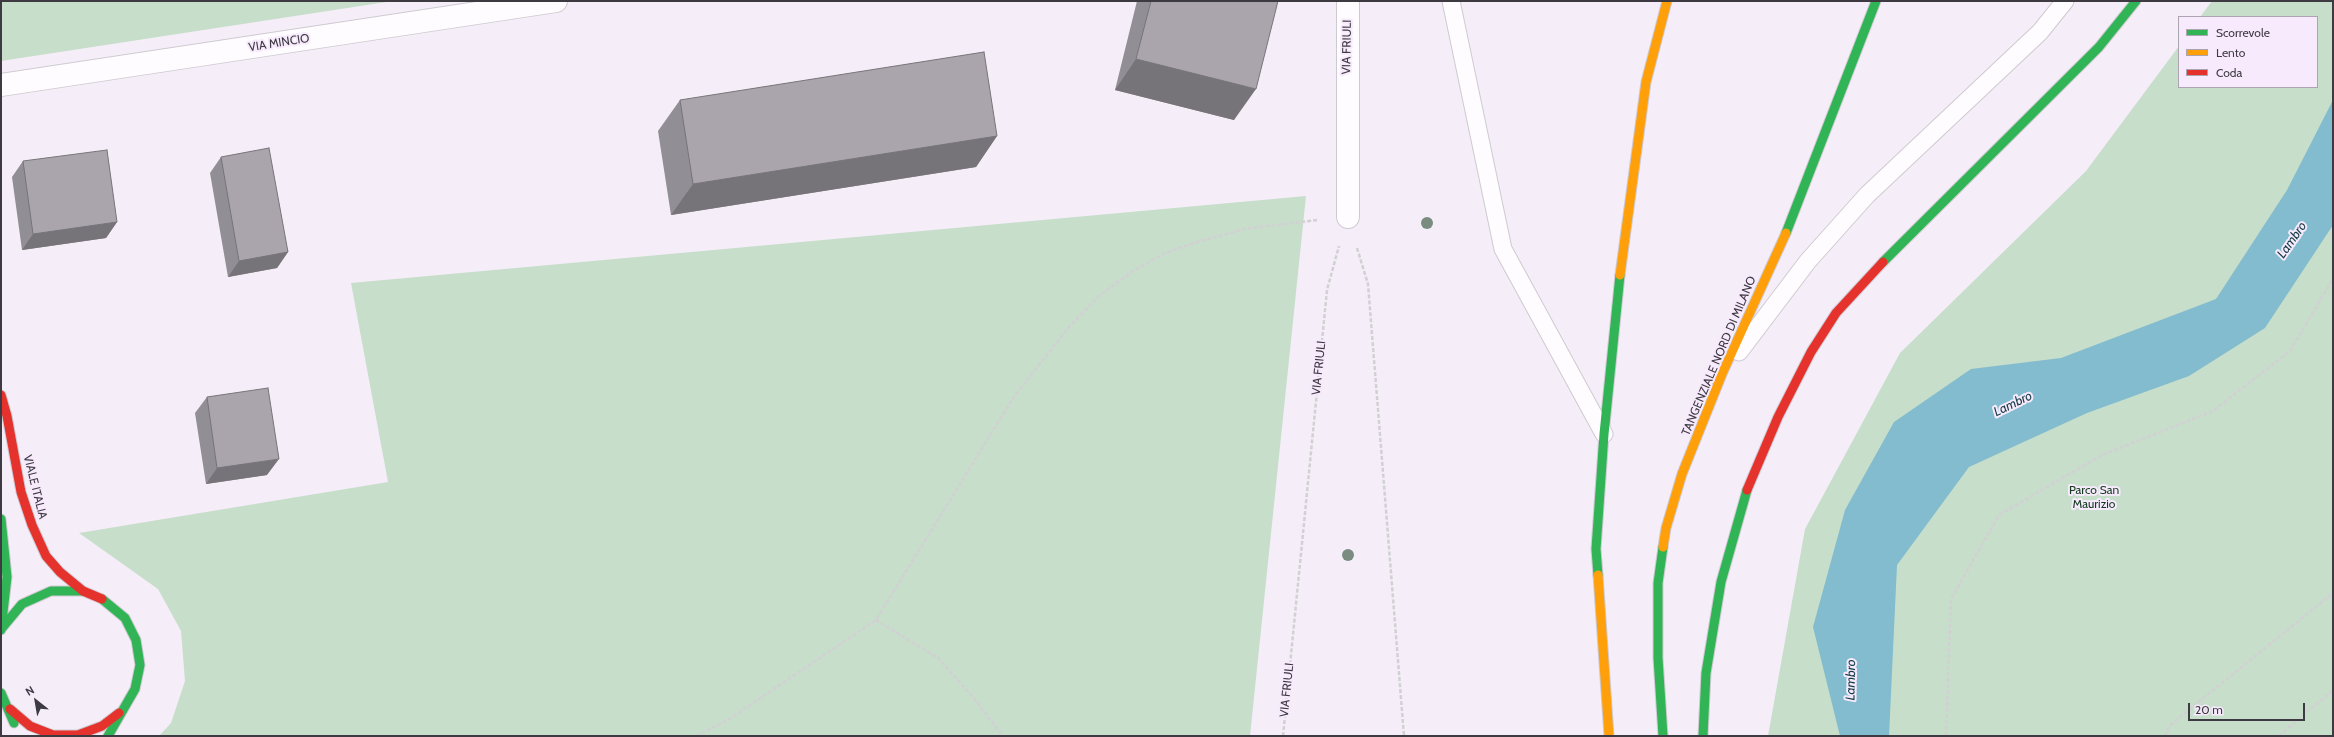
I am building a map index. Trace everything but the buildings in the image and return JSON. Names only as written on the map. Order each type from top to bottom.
[{"type":"main road","points":[[1609,736],[1596,549],[1604,434],[1626,219],[1646,82],[1667,1]]},
{"type":"main road","name":"TANGENZIALE NORD DI MILANO","points":[[1663,736],[1658,658],[1658,583],[1666,528],[1682,474],[1722,374],[1786,234],[1876,1]]},
{"type":"main road","points":[[1703,736],[1706,673],[1723,574],[1747,490],[1778,417],[1811,352],[1836,312],[1863,282],[2098,47],[2136,1]]},
{"type":"main road","name":"VIALE ITALIA","points":[[1,395],[8,416],[21,492],[32,525],[46,556],[60,572],[83,591],[107,601],[125,618],[136,640],[140,664],[135,689],[108,736]]},
{"type":"main road","name":"VIALE ITALIA","points":[[1,519],[8,577],[1,629]]},
{"type":"main road","name":"VIALE ITALIA","points":[[1,629],[22,604],[51,591],[83,591]]},
{"type":"main road","name":"VIALE ITALIA","points":[[1,693],[10,709],[16,729]]},
{"type":"main road","name":"VIALE ITALIA","points":[[10,709],[30,726],[53,735],[78,735],[102,726],[122,711]]},
{"type":"street","name":"VIA MINCIO","points":[[1,85],[556,1]]},
{"type":"street","name":"VIA FRIULI","points":[[1348,1],[1348,217]]},
{"type":"lane","points":[[1451,1],[1503,249],[1604,434]]},
{"type":"lane","points":[[1722,374],[1808,261],[1867,195],[2040,32],[2065,1]]},
{"type":"path","points":[[696,736],[728,720],[876,620],[1012,398],[1069,327],[1098,297],[1133,271],[1165,253],[1197,242],[1244,229],[1348,217],[1368,284],[1404,736]]},
{"type":"path","name":"VIA FRIULI","points":[[1283,736],[1327,290],[1348,217]]},
{"type":"path","points":[[1946,736],[1951,599],[1999,515],[2102,455],[2213,411],[2290,352],[2333,280]]},
{"type":"path","points":[[2165,736],[2169,726],[2333,593]]},
{"type":"path","points":[[876,620],[938,658],[972,696],[1003,736]]},
{"type":"path","points":[[2279,736],[2284,730],[2333,690]]},
{"type":"green space","points":[[1,1],[393,1],[1,61]]},
{"type":"green space","name":"Parco San Maurizio","points":[[2212,1],[2333,1],[2333,736],[1768,736],[1805,529],[1900,353],[2086,171],[2178,47],[2178,88],[2318,88],[2318,16],[2201,16]]},
{"type":"green space","points":[[1306,196],[1250,736],[159,736],[171,723],[185,681],[181,631],[158,589],[79,533],[388,482],[351,283]]},
{"type":"water","name":"Lambro","points":[[2333,100],[2333,225],[2265,328],[2189,376],[2087,413],[1969,467],[1897,565],[1889,736],[1840,736],[1813,627],[1845,510],[1894,422],[1971,369],[2061,358],[2216,299],[2287,190]]},
{"type":"traffic: fast","points":[[1786,233],[1876,1]]},
{"type":"traffic: fast","points":[[1883,262],[2099,47],[2136,1]]},
{"type":"traffic: fast","points":[[1598,575],[1596,549],[1604,434],[1620,275]]},
{"type":"traffic: fast","points":[[1703,736],[1706,673],[1721,582],[1747,490]]},
{"type":"traffic: fast","points":[[1,519],[7,577],[1,630]]},
{"type":"traffic: fast","points":[[1663,547],[1658,583],[1658,658],[1663,736]]},
{"type":"traffic: fast","points":[[2,628],[22,604],[51,591],[83,591]]},
{"type":"traffic: fast","points":[[102,599],[125,618],[136,640],[140,665],[135,689],[108,736]]},
{"type":"traffic: fast","points":[[1,693],[14,723]]},
{"type":"traffic: slow","points":[[1620,275],[1646,82],[1667,1]]},
{"type":"traffic: slow","points":[[1663,547],[1666,528],[1682,474],[1722,374],[1786,233]]},
{"type":"traffic: slow","points":[[1598,575],[1609,736]]},
{"type":"traffic: jam","points":[[1747,490],[1778,417],[1811,352],[1836,313],[1883,262]]},
{"type":"traffic: jam","points":[[1,395],[7,416],[21,492],[32,525],[46,556],[60,572],[83,591],[102,599]]},
{"type":"traffic: jam","points":[[10,709],[30,726],[53,735],[78,735],[102,726],[119,713]]}]
